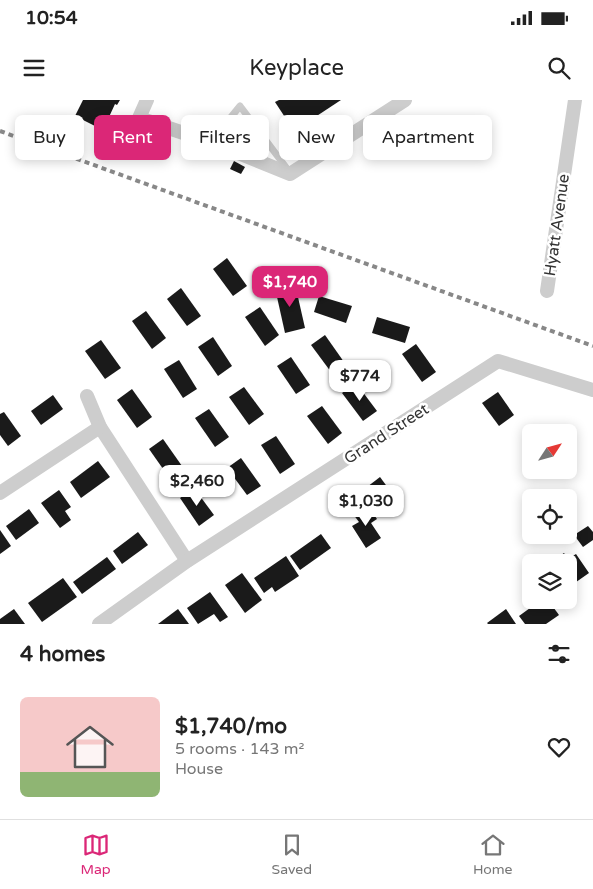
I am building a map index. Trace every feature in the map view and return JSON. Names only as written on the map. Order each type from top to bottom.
[{"type":"street","points":[[147,100],[140,118],[181,132]]},
{"type":"street","points":[[255,160],[290,174],[405,100]]},
{"type":"street","name":"Hyatt Avenue","points":[[547,291],[575,100]]},
{"type":"street","name":"Grand Street","points":[[99,624],[187,561],[498,361],[593,390]]},
{"type":"street","points":[[87,396],[100,427],[187,561]]},
{"type":"street","points":[[0,492],[100,427]]},
{"type":"lane","points":[[233,115],[240,106],[247,115]]},
{"type":"lane","points":[[269,145],[290,174]]},
{"type":"building","points":[[83,100],[120,100],[117,105],[115,104],[110,115],[94,115],[94,126],[84,120],[84,115],[76,115]]},
{"type":"building","points":[[279,100],[341,100],[318,115],[284,115],[275,102]]},
{"type":"building","points":[[234,161],[245,167],[241,174],[230,169]]},
{"type":"building","points":[[227,258],[247,286],[233,296],[213,269]]},
{"type":"building","points":[[295,284],[305,328],[285,333],[275,288]]},
{"type":"building","points":[[181,288],[201,316],[187,326],[167,299]]},
{"type":"building","points":[[319,296],[352,306],[346,323],[314,312]]},
{"type":"building","points":[[260,307],[279,335],[265,346],[245,317]]},
{"type":"building","points":[[146,311],[166,338],[152,349],[132,321]]},
{"type":"building","points":[[377,317],[410,327],[405,343],[372,333]]},
{"type":"building","points":[[325,335],[344,362],[331,372],[311,345]]},
{"type":"building","points":[[213,337],[232,366],[218,376],[198,347]]},
{"type":"building","points":[[101,340],[121,368],[105,379],[85,351]]},
{"type":"building","points":[[416,344],[436,372],[422,382],[402,354]]},
{"type":"building","points":[[291,357],[310,385],[296,394],[277,366]]},
{"type":"building","points":[[179,360],[197,389],[183,398],[164,369]]},
{"type":"building","points":[[356,383],[377,411],[363,421],[342,393]]},
{"type":"building","points":[[244,387],[264,414],[249,425],[229,397]]},
{"type":"building","points":[[132,389],[152,417],[137,428],[117,400]]},
{"type":"building","points":[[498,392],[514,415],[499,426],[482,403]]},
{"type":"building","points":[[53,395],[63,409],[41,425],[31,411]]},
{"type":"building","points":[[322,406],[342,433],[328,444],[307,416]]},
{"type":"building","points":[[209,409],[229,437],[215,447],[195,418]]},
{"type":"building","points":[[4,412],[21,436],[8,446],[0,435],[0,414]]},
{"type":"building","points":[[276,436],[295,464],[280,474],[261,445]]},
{"type":"building","points":[[163,439],[182,466],[168,476],[149,449]]},
{"type":"building","points":[[241,458],[261,486],[247,495],[227,468]]},
{"type":"building","points":[[98,461],[110,477],[81,498],[70,482]]},
{"type":"building","points":[[380,477],[394,496],[380,505],[367,487]]},
{"type":"building","points":[[194,488],[214,515],[199,526],[180,498]]},
{"type":"building","points":[[59,490],[71,507],[65,511],[71,520],[60,528],[41,503]]},
{"type":"building","points":[[367,505],[377,519],[371,523],[381,538],[366,548],[352,526],[359,522],[353,514]]},
{"type":"building","points":[[29,509],[39,523],[16,540],[6,526]]},
{"type":"building","points":[[588,526],[593,532],[593,540],[583,547],[577,539],[577,533]]},
{"type":"building","points":[[0,530],[11,546],[0,554]]},
{"type":"building","points":[[138,532],[148,545],[122,564],[113,551]]},
{"type":"building","points":[[321,534],[331,548],[300,570],[290,556]]},
{"type":"building","points":[[577,555],[589,573],[577,581]]},
{"type":"building","points":[[286,556],[299,576],[275,592],[272,587],[264,593],[254,578]]},
{"type":"building","points":[[107,557],[116,569],[82,594],[73,582]]},
{"type":"building","points":[[242,573],[262,600],[245,613],[225,585]]},
{"type":"building","points":[[63,578],[77,597],[42,622],[28,603]]},
{"type":"building","points":[[210,592],[228,617],[220,622],[214,614],[198,624],[187,608]]},
{"type":"building","points":[[14,609],[25,624],[0,624],[0,619]]},
{"type":"building","points":[[178,609],[189,624],[158,624]]},
{"type":"building","points":[[506,609],[516,624],[487,623]]},
{"type":"building","points":[[529,609],[555,609],[559,615],[546,624],[525,624],[519,616]]},
{"type":"railway","points":[[0,131],[593,346]]}]
